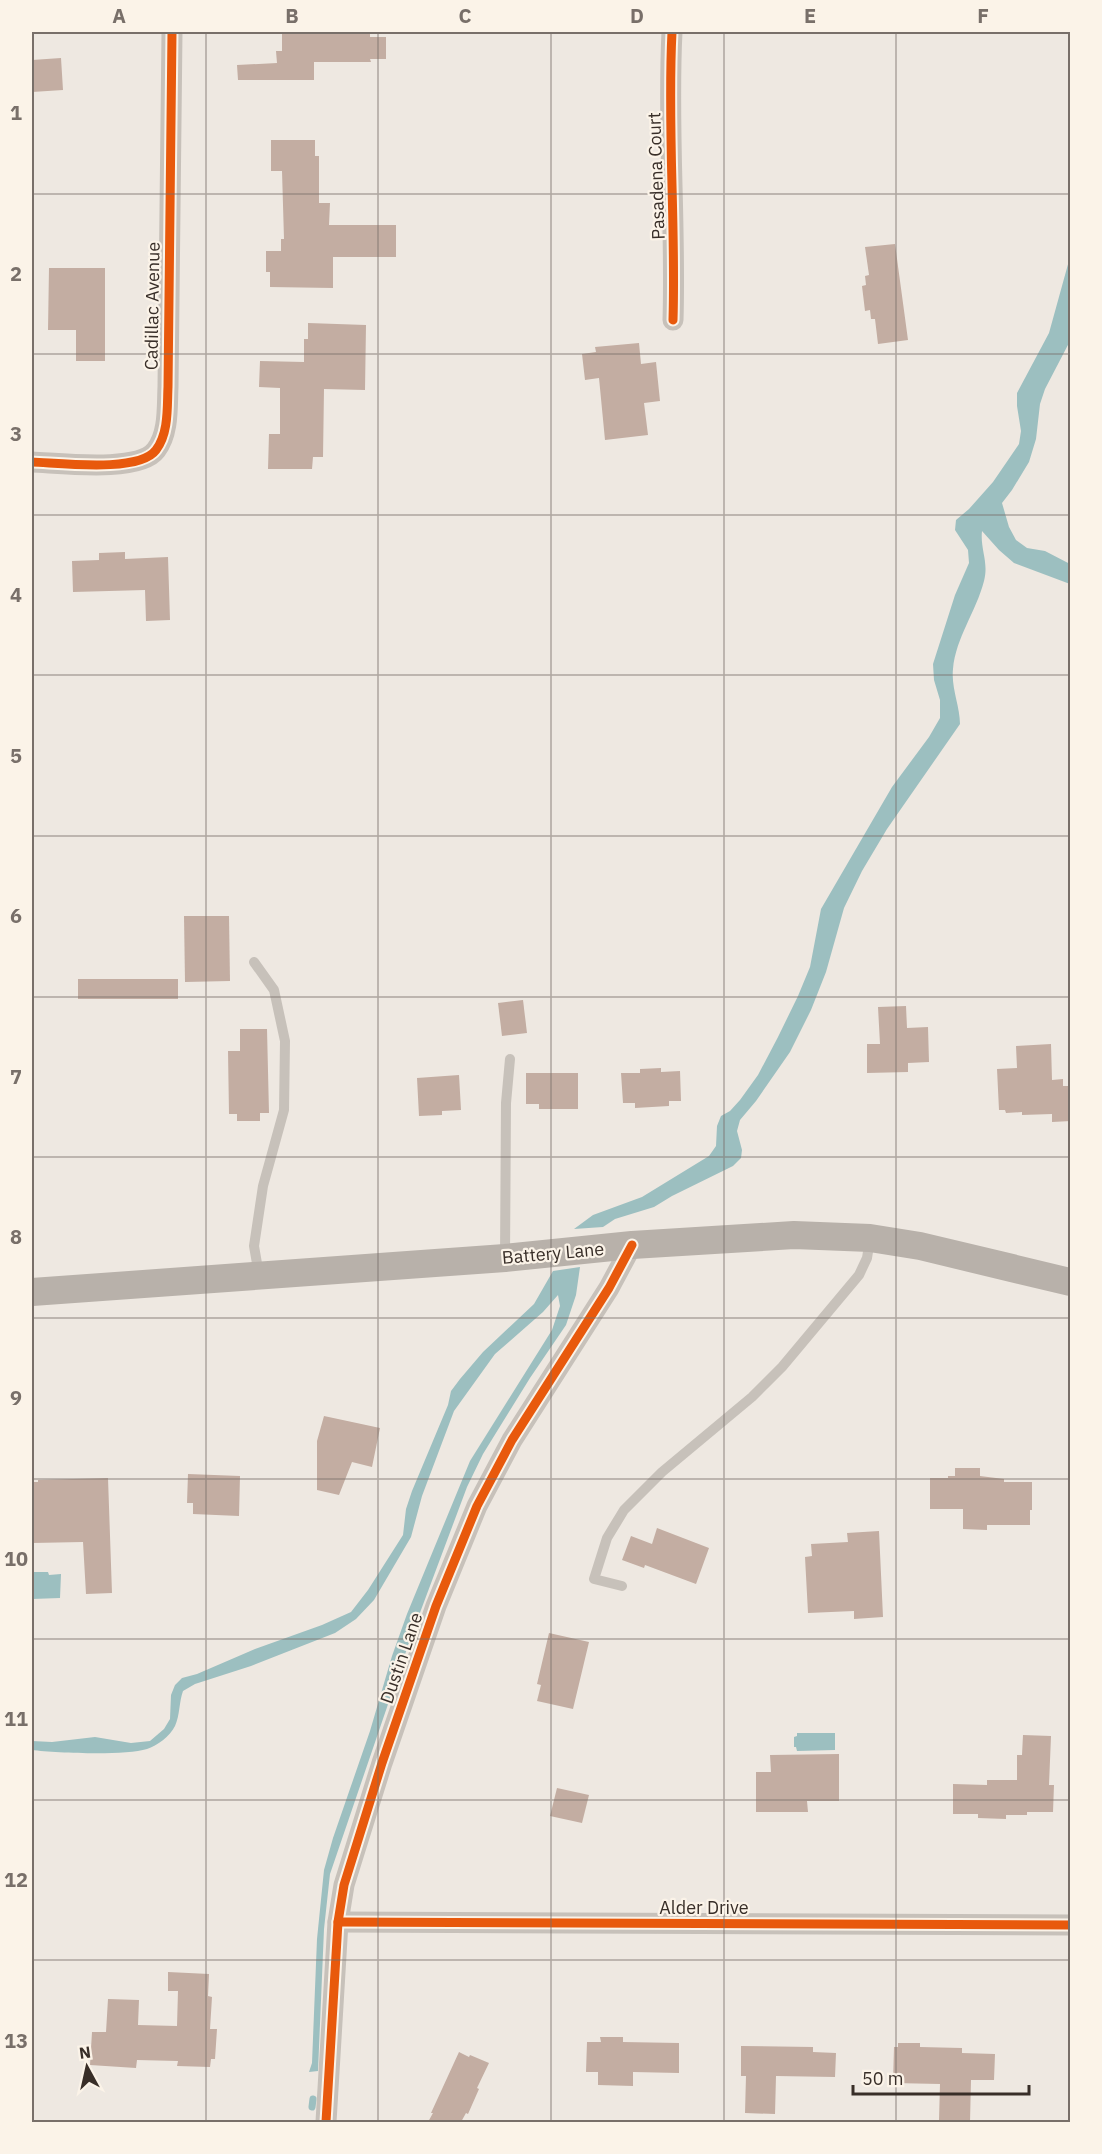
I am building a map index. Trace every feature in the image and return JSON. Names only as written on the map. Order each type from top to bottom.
[{"type":"main road","name":"Battery Lane","points":[[32,1292],[505,1258],[632,1245],[812,1235],[870,1238],[955,1253],[1071,1282]]},
{"type":"street","name":"Cadillac Avenue","points":[[32,462],[129,464],[145,460],[156,450],[163,437],[168,387],[172,32]]},
{"type":"street","name":"Pasadena Court","points":[[672,32],[670,74],[675,253],[673,320]]},
{"type":"street","name":"Dustin Lane","points":[[326,2122],[338,1922],[344,1885],[382,1763],[436,1606],[477,1506],[512,1440],[584,1329],[632,1245]]},
{"type":"street","name":"Alder Drive","points":[[338,1922],[1071,1924]]},
{"type":"lane","points":[[254,962],[274,990],[285,1041],[284,1110],[262,1186],[254,1246],[259,1276]]},
{"type":"lane","points":[[505,1258],[506,1103],[510,1059]]},
{"type":"lane","points":[[622,1586],[594,1579],[607,1538],[624,1510],[662,1472],[752,1397],[783,1367],[859,1275],[867,1258],[870,1238]]},
{"type":"water","points":[[1070,257],[1070,341],[1045,389],[1040,404],[1036,439],[1029,462],[1002,503],[1009,527],[1016,540],[1027,548],[1045,551],[1070,564],[1070,584],[1014,563],[982,531],[986,568],[984,581],[958,646],[953,669],[960,724],[887,829],[862,871],[844,908],[826,972],[811,1010],[790,1052],[740,1120],[737,1131],[742,1150],[741,1158],[733,1166],[654,1207],[615,1219],[603,1227],[574,1229],[593,1215],[642,1197],[709,1156],[716,1146],[717,1126],[721,1116],[730,1111],[740,1100],[758,1075],[778,1037],[810,967],[821,909],[892,787],[929,737],[940,718],[940,700],[934,680],[933,664],[955,595],[969,563],[968,550],[955,530],[956,520],[993,482],[1019,444],[1021,431],[1017,393],[1049,333]]},
{"type":"water","points":[[580,1267],[576,1295],[566,1325],[483,1454],[467,1487],[412,1634],[330,1874],[324,1929],[318,2071],[309,2072],[312,2063],[317,1939],[324,1870],[333,1838],[407,1614],[470,1461],[552,1330],[560,1306],[558,1295],[543,1312],[495,1354],[454,1411],[422,1496],[411,1537],[374,1600],[356,1619],[335,1633],[251,1666],[195,1684],[183,1691],[173,1730],[151,1748],[123,1753],[57,1752],[32,1750],[32,1741],[52,1742],[95,1737],[131,1743],[150,1741],[164,1729],[170,1719],[171,1695],[175,1685],[182,1678],[351,1612],[403,1535],[406,1509],[412,1491],[448,1405],[451,1391],[483,1352],[534,1304],[553,1271]]},
{"type":"water","points":[[32,1572],[48,1572],[49,1575],[61,1574],[60,1598],[32,1599]]},
{"type":"water","points":[[797,1733],[835,1733],[835,1750],[797,1751],[794,1747],[794,1737]]},
{"type":"building","points":[[282,33],[370,34],[370,37],[386,37],[386,59],[370,59],[371,62],[314,62],[314,80],[238,80],[237,65],[277,63],[276,51],[282,51]]},
{"type":"building","points":[[61,58],[63,90],[32,92],[32,60]]},
{"type":"building","points":[[271,140],[315,140],[315,156],[319,156],[319,203],[330,203],[329,225],[396,225],[396,257],[333,257],[333,288],[270,287],[270,272],[266,272],[266,251],[281,251],[281,239],[284,239],[282,171],[271,171]]},
{"type":"building","points":[[895,244],[908,340],[878,344],[875,319],[871,319],[870,310],[865,311],[862,286],[866,285],[865,276],[869,275],[865,247]]},
{"type":"building","points":[[49,268],[105,268],[105,361],[76,361],[76,330],[48,330]]},
{"type":"building","points":[[308,323],[366,325],[365,390],[324,389],[323,457],[313,457],[312,469],[268,469],[269,434],[280,434],[280,388],[259,387],[260,361],[304,362],[304,339],[308,339]]},
{"type":"building","points":[[639,343],[641,364],[656,362],[660,401],[644,403],[648,435],[605,440],[599,378],[585,380],[582,354],[596,352],[595,347]]},
{"type":"building","points":[[125,552],[125,559],[168,557],[170,620],[146,621],[145,590],[73,592],[72,561],[99,560],[99,553]]},
{"type":"building","points":[[184,916],[229,916],[230,981],[185,982]]},
{"type":"building","points":[[78,979],[178,979],[178,999],[78,999]]},
{"type":"building","points":[[523,1000],[527,1033],[502,1036],[498,1003]]},
{"type":"building","points":[[906,1006],[907,1028],[928,1027],[929,1062],[908,1063],[908,1072],[867,1073],[867,1044],[880,1044],[878,1007]]},
{"type":"building","points":[[240,1029],[267,1029],[269,1113],[260,1113],[260,1121],[237,1121],[237,1114],[229,1114],[228,1051],[240,1051]]},
{"type":"building","points":[[1051,1044],[1052,1080],[1063,1079],[1063,1086],[1071,1086],[1071,1121],[1052,1122],[1052,1114],[1022,1115],[1022,1112],[1006,1113],[1005,1110],[999,1110],[997,1069],[1017,1068],[1016,1046]]},
{"type":"building","points":[[661,1068],[661,1072],[680,1071],[681,1101],[669,1101],[669,1106],[635,1108],[635,1103],[623,1103],[621,1073],[640,1073],[640,1069]]},
{"type":"building","points":[[526,1073],[578,1073],[578,1109],[539,1109],[539,1104],[526,1104]]},
{"type":"building","points":[[459,1075],[461,1110],[442,1111],[442,1115],[419,1116],[417,1078]]},
{"type":"building","points":[[324,1416],[380,1428],[372,1467],[352,1462],[339,1495],[317,1490],[317,1441]]},
{"type":"building","points":[[955,1468],[980,1468],[980,1476],[1004,1479],[1004,1482],[1032,1482],[1030,1525],[987,1525],[987,1530],[963,1529],[963,1509],[930,1509],[930,1478],[955,1476]]},
{"type":"building","points":[[188,1474],[240,1476],[239,1516],[193,1514],[193,1503],[187,1503]]},
{"type":"building","points":[[108,1478],[112,1593],[86,1594],[83,1542],[32,1543],[32,1482]]},
{"type":"building","points":[[657,1528],[709,1548],[696,1584],[645,1565],[644,1568],[622,1560],[631,1536],[652,1544]]},
{"type":"building","points":[[879,1531],[883,1617],[854,1619],[854,1611],[808,1613],[805,1557],[812,1556],[811,1544],[848,1542],[847,1533]]},
{"type":"building","points":[[549,1633],[589,1642],[573,1709],[537,1701],[541,1685],[537,1684]]},
{"type":"building","points":[[1023,1735],[1051,1736],[1049,1785],[1054,1785],[1053,1812],[1006,1815],[1006,1819],[978,1818],[978,1814],[953,1814],[953,1784],[987,1785],[987,1780],[1017,1780],[1017,1755],[1022,1755]]},
{"type":"building","points":[[839,1754],[839,1801],[807,1801],[808,1812],[756,1812],[756,1772],[771,1772],[770,1755]]},
{"type":"building","points":[[557,1788],[589,1795],[582,1823],[550,1816]]},
{"type":"building","points":[[168,1972],[209,1974],[208,1996],[212,1997],[210,2029],[217,2029],[215,2059],[211,2059],[210,2067],[177,2066],[178,2061],[137,2060],[136,2068],[90,2065],[92,2032],[106,2032],[108,1999],[139,2000],[138,2025],[177,2026],[178,1991],[168,1991]]},
{"type":"building","points":[[600,2037],[623,2037],[623,2042],[679,2043],[679,2073],[633,2072],[633,2086],[598,2085],[598,2072],[586,2072],[587,2042],[601,2042]]},
{"type":"building","points":[[898,2043],[920,2043],[920,2047],[962,2048],[962,2053],[995,2054],[994,2080],[971,2080],[970,2122],[939,2121],[940,2084],[893,2083],[894,2047],[898,2047]]},
{"type":"building","points":[[741,2046],[813,2047],[813,2052],[836,2053],[835,2077],[776,2076],[775,2114],[745,2113],[746,2076],[741,2076]]},
{"type":"building","points":[[459,2052],[489,2063],[468,2114],[466,2113],[461,2122],[428,2122],[433,2113],[431,2113]]},
{"type":"waterway","points":[[312,2107],[313,2099]]},
{"type":"cycle path","points":[[32,462],[79,465],[133,462],[147,457],[156,450],[163,436],[168,387],[172,32]]},
{"type":"cycle path","points":[[672,32],[670,104],[673,320]]},
{"type":"cycle path","points":[[326,2122],[338,1922],[344,1885],[382,1763],[436,1606],[477,1506],[512,1440],[609,1288],[632,1245]]},
{"type":"cycle path","points":[[338,1922],[1070,1925]]}]
